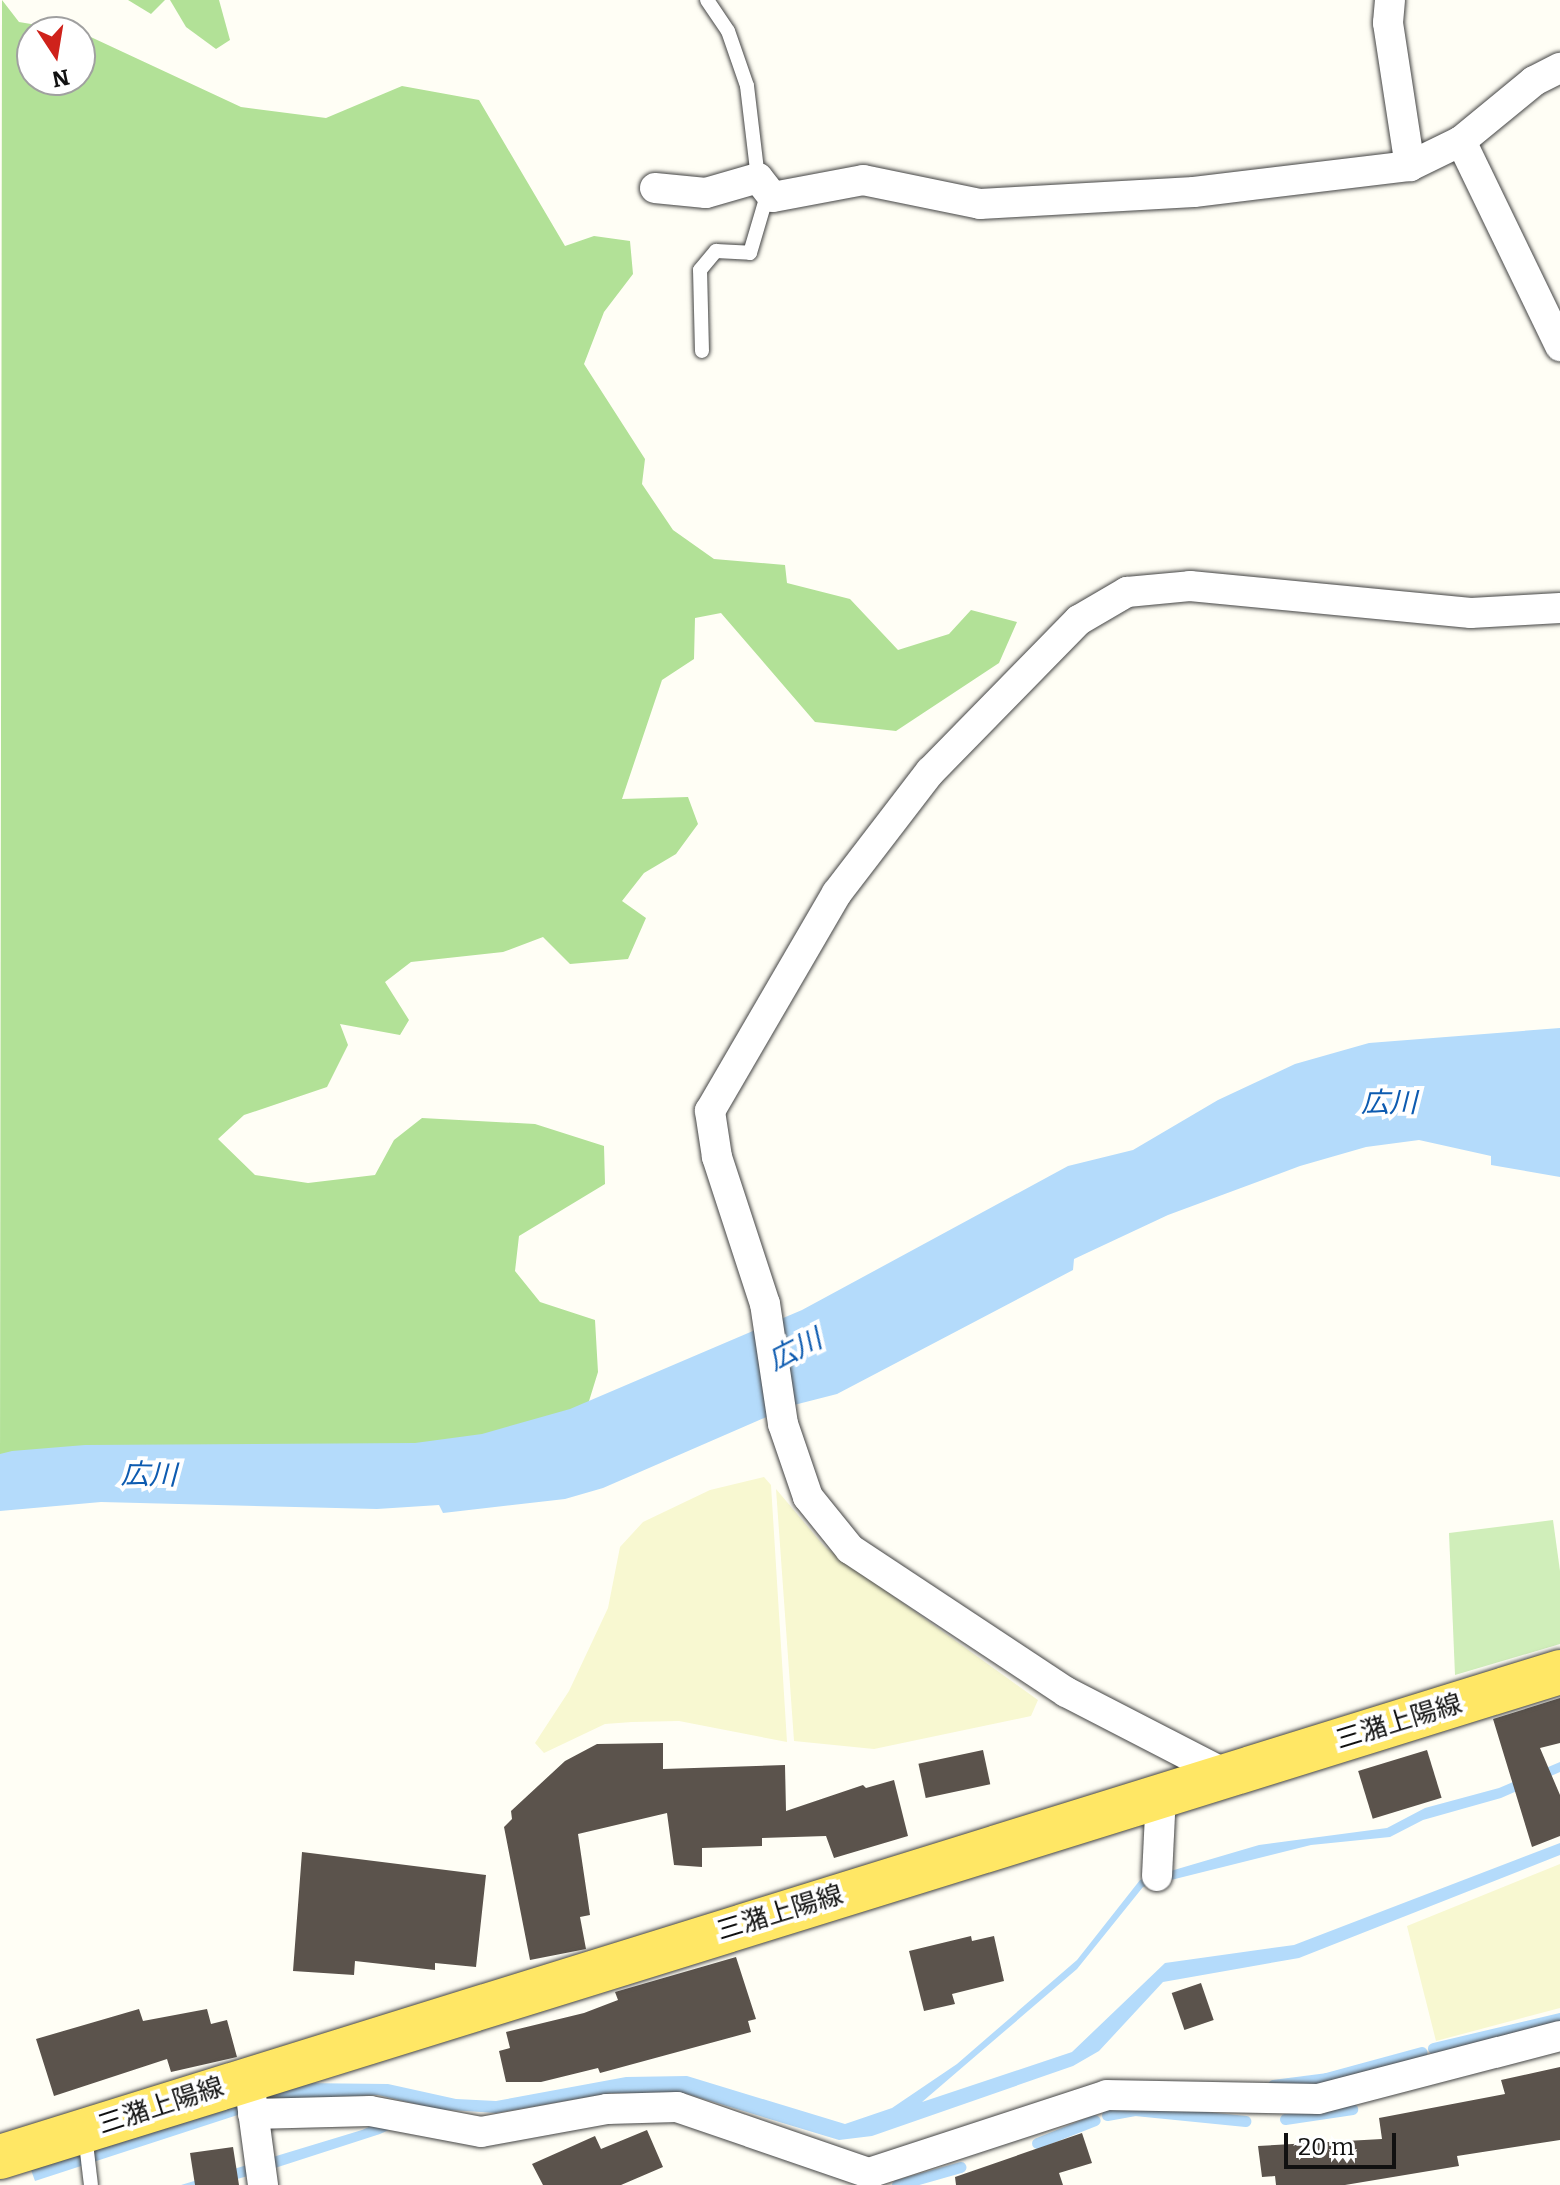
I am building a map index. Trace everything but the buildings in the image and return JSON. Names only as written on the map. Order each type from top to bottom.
[{"type":"main road","name":"三潴上陽線","points":[[0,2157],[87,2150],[1161,1795],[1560,1672]]},
{"type":"street","points":[[1390,0],[1388,23],[1410,166]]},
{"type":"street","points":[[655,188],[706,193],[763,184],[773,197],[863,180],[980,204],[1194,192],[1410,166],[1461,141],[1534,81],[1560,68]]},
{"type":"street","points":[[1461,141],[1560,346]]},
{"type":"street","points":[[1227,1775],[1066,1692],[850,1549],[808,1497],[783,1424],[765,1304],[717,1157],[710,1111],[837,893],[930,772],[1079,620],[1127,592],[1190,586],[1471,613],[1560,608]]},
{"type":"street","points":[[1157,1876],[1161,1795]]},
{"type":"street","points":[[261,2173],[251,2094],[370,2111],[481,2132],[607,2109],[677,2107],[869,2173],[1107,2095],[1318,2099],[1560,2036]]},
{"type":"lane","points":[[702,351],[700,270],[716,251],[750,253],[763,184],[747,86],[728,31],[707,0]]},
{"type":"lane","points":[[87,2150],[91,2185]]},
{"type":"green space","points":[[2,0],[16,18],[16,96],[96,96],[96,39],[241,107],[326,118],[402,86],[479,100],[565,246],[594,236],[630,241],[633,274],[604,312],[584,364],[645,459],[642,484],[673,530],[714,559],[785,565],[787,583],[850,599],[898,650],[949,634],[971,610],[1017,622],[999,663],[896,731],[815,722],[721,613],[695,618],[694,659],[662,680],[622,799],[688,797],[698,824],[676,854],[644,873],[622,901],[646,918],[628,959],[570,964],[543,937],[503,952],[411,962],[385,982],[409,1020],[400,1035],[340,1024],[348,1045],[327,1087],[244,1115],[218,1139],[255,1175],[308,1183],[375,1175],[394,1140],[422,1118],[535,1124],[604,1146],[605,1184],[519,1236],[515,1271],[540,1302],[595,1320],[598,1372],[581,1427],[194,1473],[0,1464]]},
{"type":"green space","points":[[128,0],[165,0],[151,14]]},
{"type":"green space","points":[[170,0],[219,0],[230,40],[216,49],[186,27]]},
{"type":"green space","points":[[764,1477],[771,1485],[787,1742],[679,1721],[632,1722],[605,1724],[544,1753],[535,1743],[569,1691],[608,1608],[620,1547],[643,1522],[710,1490]]},
{"type":"green space","points":[[776,1489],[825,1547],[1038,1700],[1031,1716],[874,1749],[794,1741]]},
{"type":"green space","points":[[1553,1520],[1560,1571],[1560,1644],[1455,1675],[1449,1533]]},
{"type":"green space","points":[[1560,1864],[1560,2008],[1436,2041],[1407,1926]]},
{"type":"water","name":"広川","points":[[1560,1028],[1560,1177],[1491,1165],[1491,1156],[1419,1140],[1366,1147],[1300,1166],[1168,1215],[1074,1259],[1073,1270],[837,1394],[794,1405],[603,1488],[565,1499],[443,1513],[439,1505],[377,1509],[101,1502],[0,1511],[0,1454],[12,1451],[85,1445],[415,1443],[482,1434],[570,1409],[802,1310],[1068,1166],[1133,1150],[1218,1100],[1295,1064],[1369,1043]]},
{"type":"water","points":[[1560,1762],[1560,1772],[1501,1798],[1423,1820],[1390,1837],[1311,1845],[1143,1887],[1077,1969],[922,2102],[1072,2052],[1165,1963],[1294,1945],[1560,1843],[1560,1855],[1299,1958],[1163,1982],[1099,2051],[1073,2066],[872,2136],[839,2140],[684,2093],[611,2093],[496,2113],[435,2109],[380,2134],[275,2168],[217,2185],[181,2185],[362,2130],[420,2105],[378,2095],[287,2099],[35,2181],[31,2170],[299,2083],[388,2084],[456,2099],[496,2101],[626,2077],[687,2076],[845,2124],[892,2108],[957,2064],[1077,1960],[1140,1880],[1259,1845],[1387,1828],[1425,1808],[1499,1788]]},
{"type":"waterway","points":[[1433,2048],[1560,2018]]},
{"type":"waterway","points":[[1273,2085],[1326,2078],[1422,2052]]},
{"type":"waterway","points":[[1285,2119],[1352,2109]]},
{"type":"waterway","points":[[1107,2115],[1135,2110],[1245,2121]]},
{"type":"waterway","points":[[1037,2143],[1095,2120]]},
{"type":"waterway","points":[[897,2185],[960,2167]]}]
